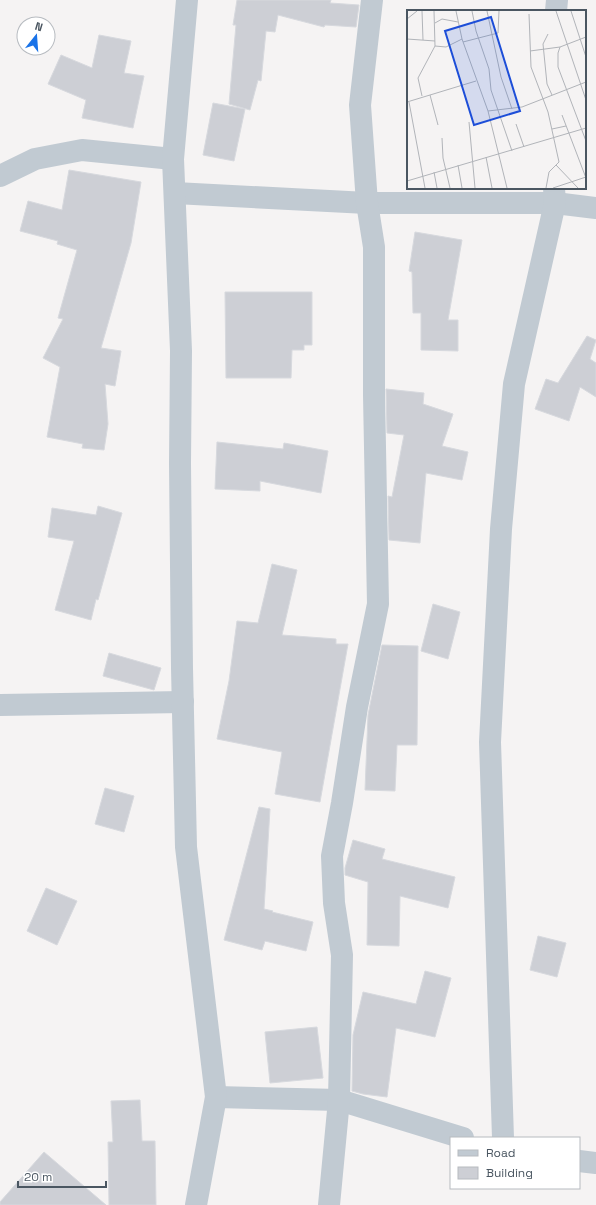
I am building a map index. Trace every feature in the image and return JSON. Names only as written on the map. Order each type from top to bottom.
[{"type":"street","points":[[187,0],[173,159],[181,351],[180,463],[186,847],[216,1097],[196,1205]]},
{"type":"street","points":[[329,1205],[339,1100],[342,955],[334,903],[332,856],[357,707],[378,604],[374,395],[374,247],[367,203],[360,105],[372,0]]},
{"type":"street","points":[[556,10],[557,0]]},
{"type":"street","points":[[0,176],[35,159],[82,150],[173,159]]},
{"type":"street","points":[[175,193],[367,203],[554,195],[596,208]]},
{"type":"street","points":[[503,1137],[490,742],[501,529],[514,384],[554,195]]},
{"type":"street","points":[[0,706],[183,702]]},
{"type":"street","points":[[216,1097],[339,1100],[460,1137]]},
{"type":"street","points":[[580,1161],[596,1163]]},
{"type":"building","points":[[237,0],[331,0],[330,3],[359,5],[356,27],[325,25],[324,27],[278,15],[275,32],[266,31],[261,81],[258,80],[250,110],[229,104],[236,25],[233,25]]},
{"type":"building","points":[[99,35],[131,41],[124,73],[144,76],[133,128],[82,118],[86,100],[48,84],[61,55],[92,68]]},
{"type":"building","points":[[213,103],[245,109],[234,161],[203,155]]},
{"type":"building","points":[[69,170],[141,182],[131,243],[101,348],[121,351],[115,386],[105,384],[108,424],[104,450],[82,448],[83,444],[47,437],[60,367],[43,358],[63,319],[58,318],[77,250],[57,244],[58,241],[20,231],[28,201],[62,210]]},
{"type":"building","points":[[415,232],[462,240],[448,320],[458,320],[458,351],[421,350],[421,313],[413,313],[412,272],[409,271]]},
{"type":"building","points":[[225,292],[312,292],[312,345],[304,345],[304,350],[292,350],[291,378],[226,378]]},
{"type":"building","points":[[587,336],[596,340],[590,359],[596,363],[596,397],[580,387],[569,421],[535,409],[546,379],[558,383]]},
{"type":"building","points":[[386,389],[424,393],[423,404],[453,414],[442,446],[468,452],[462,480],[426,473],[420,543],[389,540],[388,496],[392,497],[404,435],[387,433]]},
{"type":"building","points":[[217,442],[283,449],[284,443],[328,451],[321,493],[260,481],[260,491],[215,489]]},
{"type":"building","points":[[98,506],[122,513],[91,620],[55,610],[74,541],[48,537],[52,508],[96,515]]},
{"type":"building","points":[[272,564],[297,570],[282,635],[336,639],[336,644],[348,644],[320,802],[275,794],[282,752],[217,739],[229,681],[237,621],[258,623]]},
{"type":"building","points":[[433,604],[460,612],[448,659],[421,651]]},
{"type":"building","points":[[382,645],[418,646],[417,745],[397,745],[395,791],[365,790],[368,715]]},
{"type":"building","points":[[109,653],[161,668],[154,690],[103,676]]},
{"type":"building","points":[[105,788],[134,796],[124,832],[95,824]]},
{"type":"building","points":[[259,807],[270,809],[264,909],[313,922],[306,951],[265,941],[262,950],[224,940]]},
{"type":"building","points":[[353,840],[385,849],[382,859],[455,877],[448,908],[400,896],[399,946],[367,945],[368,882],[345,875],[345,868]]},
{"type":"building","points":[[46,888],[77,901],[57,945],[27,931]]},
{"type":"building","points":[[538,936],[566,943],[557,977],[530,970]]},
{"type":"building","points":[[425,971],[451,978],[435,1037],[396,1028],[387,1097],[352,1091],[353,1035],[363,992],[416,1004]]},
{"type":"building","points":[[317,1027],[323,1078],[270,1083],[265,1032]]},
{"type":"building","points":[[140,1100],[142,1141],[155,1141],[156,1205],[109,1205],[108,1142],[113,1142],[111,1101]]},
{"type":"building","points":[[44,1152],[106,1205],[0,1205],[0,1202]]}]
